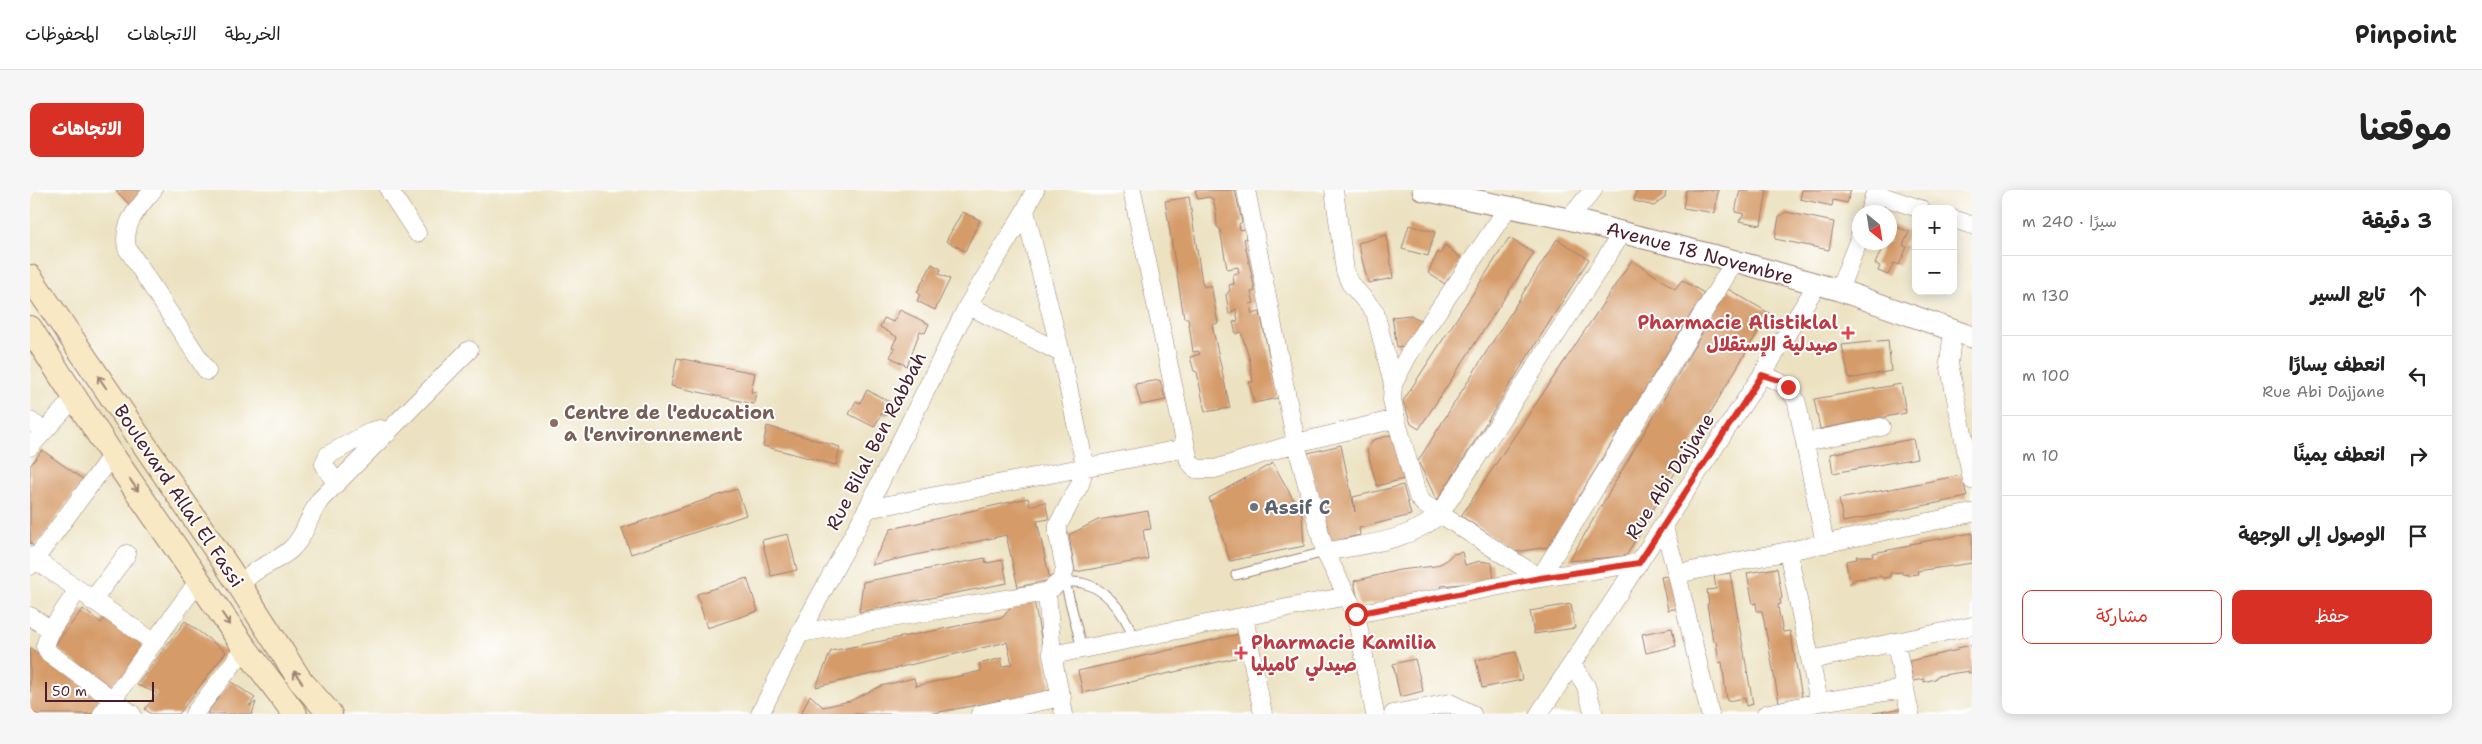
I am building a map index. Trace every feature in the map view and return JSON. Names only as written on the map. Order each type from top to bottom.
[{"type":"main road","name":"Boulevard Allal El Fassi","points":[[30,277],[234,578],[300,680],[330,714]]},
{"type":"main road","name":"Boulevard Allal El Fassi","points":[[30,328],[112,454],[290,712]]},
{"type":"street","points":[[153,190],[130,219],[126,233],[127,248],[207,371]]},
{"type":"street","points":[[389,190],[417,233]]},
{"type":"street","name":"Rue Bilal Ben Rabbah","points":[[760,714],[800,632],[867,509],[968,305],[1025,211],[1035,190]]},
{"type":"street","points":[[1132,190],[1186,448],[1189,461],[1196,469],[1206,470],[1296,443],[1396,419]]},
{"type":"street","points":[[1246,190],[1296,443],[1325,552],[1356,614],[1375,714]]},
{"type":"street","points":[[1334,190],[1345,271],[1350,283],[1375,312],[1393,384],[1392,400],[1396,419],[1418,497],[1424,504],[1540,578]]},
{"type":"street","name":"Avenue 18 Novembre","points":[[1423,190],[1569,219],[1735,261],[1839,290],[1962,333]]},
{"type":"street","points":[[1569,219],[1594,190]]},
{"type":"street","points":[[1590,224],[1594,190]]},
{"type":"street","points":[[1871,205],[1876,192],[1912,206]]},
{"type":"street","points":[[1393,384],[1410,352],[1509,206]]},
{"type":"street","points":[[800,632],[1047,592],[1063,581],[1065,569],[1058,535],[1058,525],[1080,484],[1085,466],[1061,354],[1025,211]]},
{"type":"street","points":[[1957,220],[1972,225]]},
{"type":"street","points":[[1325,552],[1393,538],[1416,531],[1440,514],[1622,233]]},
{"type":"street","points":[[1839,290],[1855,250]]},
{"type":"street","points":[[1540,578],[1735,261]]},
{"type":"street","name":"Rue Abi Dajjane","points":[[1539,714],[1762,375],[1817,284]]},
{"type":"street","points":[[968,305],[1061,354]]},
{"type":"street","points":[[1962,333],[1949,363],[1972,480]]},
{"type":"street","points":[[234,578],[254,572],[290,550],[308,526],[316,506],[469,350]]},
{"type":"street","points":[[1762,375],[1781,381],[1794,395],[1825,544]]},
{"type":"street","points":[[30,447],[36,426],[76,396]]},
{"type":"street","points":[[1805,442],[1881,427]]},
{"type":"street","points":[[336,484],[324,464],[328,456],[372,430],[380,429],[388,433]]},
{"type":"street","points":[[867,509],[1186,448]]},
{"type":"street","points":[[112,454],[31,561],[152,641]]},
{"type":"street","points":[[1677,574],[1972,513]]},
{"type":"street","points":[[1663,524],[1677,574],[1710,714]]},
{"type":"street","points":[[1788,551],[1819,702]]},
{"type":"street","points":[[92,601],[127,554]]},
{"type":"street","points":[[1356,614],[1540,578],[1639,563]]},
{"type":"street","points":[[102,714],[152,641],[199,580]]},
{"type":"street","points":[[77,590],[51,630],[45,646],[48,653],[132,714]]},
{"type":"street","points":[[980,714],[1063,706],[1052,655],[1047,592]]},
{"type":"street","points":[[1052,655],[1346,596]]},
{"type":"street","points":[[30,616],[51,630]]},
{"type":"street","points":[[1244,617],[1263,714]]},
{"type":"street","points":[[1810,660],[1896,644],[1972,626]]},
{"type":"street","points":[[1896,644],[1910,714]]},
{"type":"street","points":[[194,714],[245,648]]},
{"type":"street","points":[[1572,664],[1586,686],[1594,714]]},
{"type":"street","points":[[1766,714],[1819,702],[1904,688]]},
{"type":"street","points":[[1393,714],[1450,703],[1472,714]]},
{"type":"lane","points":[[1236,575],[1325,552]]},
{"type":"lane","points":[[1082,650],[1063,581],[1084,583],[1100,591],[1126,618],[1134,639]]},
{"type":"building","points":[[115,190],[150,190],[135,210]]},
{"type":"building","points":[[1195,190],[1235,190],[1242,222],[1239,224],[1240,230],[1245,229],[1246,238],[1244,239],[1255,291],[1251,292],[1254,303],[1250,304],[1252,314],[1260,312],[1278,398],[1254,403],[1249,382],[1253,382],[1250,361],[1241,332],[1236,334],[1233,322],[1238,321],[1236,309],[1229,315],[1226,295],[1230,290],[1229,285],[1234,284],[1233,274],[1239,273],[1238,267],[1227,269],[1220,229],[1217,227],[1213,199],[1209,197],[1198,199]]},
{"type":"building","points":[[1637,190],[1666,190],[1665,197],[1654,206],[1634,201]]},
{"type":"building","points":[[1686,190],[1718,190],[1715,213],[1683,208]]},
{"type":"building","points":[[1740,190],[1767,190],[1761,225],[1739,221],[1744,214],[1735,212]]},
{"type":"building","points":[[1802,190],[1851,190],[1847,203],[1833,200],[1832,206],[1800,199]]},
{"type":"building","points":[[1189,197],[1202,282],[1204,287],[1211,285],[1218,323],[1212,325],[1230,408],[1205,412],[1197,372],[1194,371],[1190,357],[1200,354],[1198,351],[1193,352],[1188,318],[1184,318],[1165,201]]},
{"type":"building","points":[[962,212],[980,220],[965,251],[946,241]]},
{"type":"building","points":[[1786,212],[1834,222],[1829,250],[1775,239],[1779,217]]},
{"type":"building","points":[[1409,225],[1435,232],[1428,256],[1402,249]]},
{"type":"building","points":[[1897,227],[1909,232],[1903,245],[1907,247],[1899,265],[1894,263],[1888,275],[1878,271],[1880,266],[1875,264],[1881,250],[1897,250]]},
{"type":"building","points":[[1387,235],[1393,278],[1368,283],[1358,243]]},
{"type":"building","points":[[1509,238],[1534,253],[1419,429],[1411,424],[1403,401]]},
{"type":"building","points":[[1557,239],[1589,259],[1437,501],[1418,461]]},
{"type":"building","points":[[1445,245],[1461,258],[1451,278],[1450,276],[1445,284],[1428,273],[1438,252],[1440,254]]},
{"type":"building","points":[[1632,260],[1675,289],[1682,280],[1704,293],[1548,547],[1515,552],[1461,516]]},
{"type":"building","points":[[932,264],[941,269],[939,274],[950,279],[935,310],[917,301],[920,294],[917,292]]},
{"type":"building","points":[[1728,289],[1769,313],[1626,556],[1569,561]]},
{"type":"building","points":[[900,310],[929,324],[925,333],[920,331],[907,366],[890,357],[895,348],[892,347],[897,337],[880,327],[884,318],[893,322]]},
{"type":"building","points":[[1410,315],[1423,321],[1405,346],[1397,347],[1392,317]]},
{"type":"building","points":[[1888,340],[1891,371],[1849,379],[1842,345]]},
{"type":"building","points":[[677,358],[755,373],[751,392],[756,392],[754,404],[671,386]]},
{"type":"building","points":[[1160,380],[1166,400],[1141,405],[1135,384]]},
{"type":"building","points":[[1901,384],[1906,413],[1820,429],[1814,399]]},
{"type":"building","points":[[867,390],[892,403],[886,416],[882,413],[874,427],[849,414],[856,401],[860,403]]},
{"type":"building","points":[[767,426],[840,447],[836,465],[763,446]]},
{"type":"building","points":[[1395,434],[1407,478],[1377,486],[1367,450],[1373,440]]},
{"type":"building","points":[[1913,439],[1917,458],[1833,473],[1830,454]]},
{"type":"building","points":[[1341,445],[1355,512],[1353,497],[1403,485],[1411,515],[1359,528],[1360,535],[1328,543],[1308,453]]},
{"type":"building","points":[[42,450],[84,480],[35,547],[30,543],[30,466]]},
{"type":"building","name":"Assif C","points":[[1273,463],[1302,515],[1304,546],[1230,561],[1209,498]]},
{"type":"building","points":[[1962,475],[1967,497],[1843,522],[1839,499]]},
{"type":"building","points":[[737,489],[746,515],[631,554],[622,528]]},
{"type":"building","points":[[1028,498],[1030,506],[1045,502],[1049,519],[1037,521],[1050,580],[1018,587],[1006,535],[871,565],[891,529]]},
{"type":"building","points":[[1148,511],[1151,529],[1143,530],[1148,559],[1075,572],[1069,535],[1098,520]]},
{"type":"building","points":[[1972,533],[1972,563],[1917,571],[1918,574],[1890,573],[1890,577],[1882,578],[1880,576],[1856,579],[1849,584],[1846,561],[1857,559],[1856,556],[1873,556],[1873,553],[1910,546],[1910,544]]},
{"type":"building","points":[[788,534],[797,570],[771,576],[762,540]]},
{"type":"building","points":[[1462,552],[1465,565],[1480,561],[1492,563],[1494,581],[1441,586],[1442,590],[1359,606],[1354,581],[1399,570],[1435,566],[1444,562],[1453,554]]},
{"type":"building","points":[[985,558],[986,563],[1003,560],[1007,583],[859,612],[863,582]]},
{"type":"building","points":[[1777,568],[1782,598],[1780,600],[1781,604],[1778,605],[1779,613],[1783,632],[1790,631],[1802,697],[1779,702],[1762,611],[1757,611],[1756,603],[1753,604],[1747,573]]},
{"type":"building","points":[[1730,573],[1753,704],[1746,706],[1745,698],[1727,701],[1722,662],[1719,663],[1716,641],[1713,641],[1707,604],[1709,604],[1707,590],[1716,589],[1714,575]]},
{"type":"building","points":[[1674,575],[1680,608],[1668,610],[1661,577]]},
{"type":"building","points":[[747,578],[758,611],[707,628],[697,594]]},
{"type":"building","points":[[1034,601],[1051,691],[929,714],[801,714],[810,695],[823,707],[850,701],[881,686],[914,678],[916,686],[981,671],[979,664],[1002,658],[1001,667],[1012,664],[1007,642],[816,687],[831,651],[1003,617],[1013,604]]},
{"type":"building","points":[[1571,604],[1575,628],[1534,634],[1530,611]]},
{"type":"building","points":[[83,609],[101,623],[108,614],[148,644],[114,692],[54,646]]},
{"type":"building","points":[[185,621],[226,652],[179,714],[151,714],[145,709],[157,693],[137,685]]},
{"type":"building","points":[[1672,628],[1676,646],[1646,653],[1642,634]]},
{"type":"building","points":[[1239,634],[1244,656],[1083,693],[1078,671]]},
{"type":"building","points":[[1972,645],[1972,673],[1968,673],[1969,671],[1937,676],[1935,679],[1924,682],[1924,679],[1913,681],[1909,661]]},
{"type":"building","points":[[30,648],[108,702],[100,714],[30,714]]},
{"type":"building","points":[[1516,652],[1522,680],[1482,688],[1476,660]]},
{"type":"building","points":[[1415,659],[1423,691],[1400,697],[1393,664]]},
{"type":"building","points":[[230,681],[255,698],[249,706],[256,702],[252,714],[207,714]]},
{"type":"building","points":[[1904,708],[1905,714],[1873,714],[1873,713]]},
{"type":"place","name":"Pharmacie Alistiklal صيدلية الإستقلال","points":[[1848,333]]},
{"type":"place","name":"Centre de l'education a l'environnement","points":[[554,423]]},
{"type":"place","name":"Assif C","points":[[1254,507]]},
{"type":"place","name":"Pharmacie Kamilia صيدلي كاميليا","points":[[1241,653]]},
{"type":"route","points":[[1356,614],[1540,578],[1639,563],[1762,375],[1781,381],[1788,387]]}]
